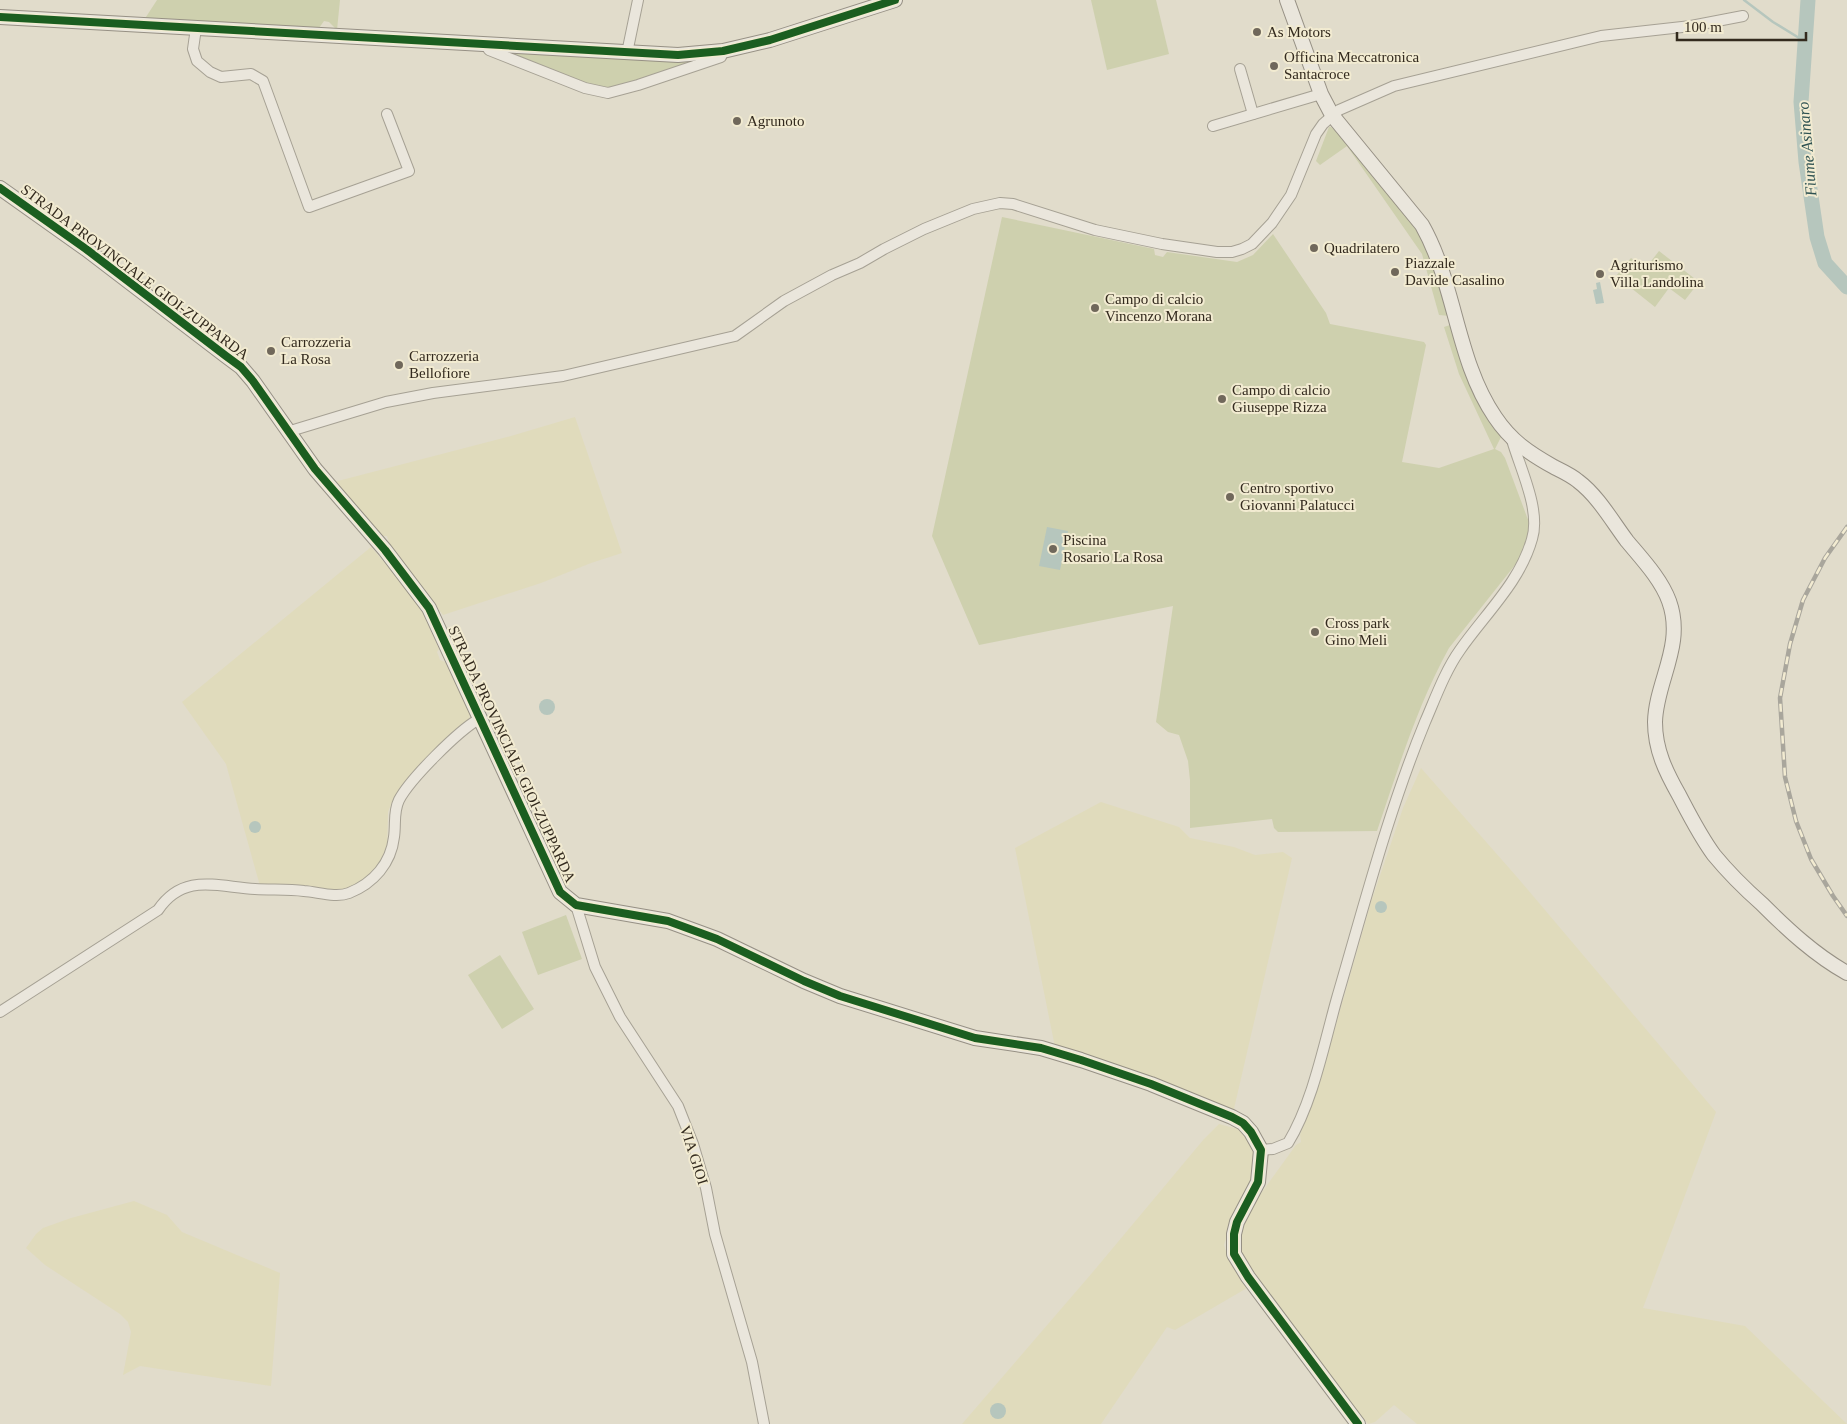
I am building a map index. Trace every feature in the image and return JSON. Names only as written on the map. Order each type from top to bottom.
[{"type":"main road","points":[[0,17],[678,55],[724,51],[770,40],[895,0]]},
{"type":"main road","points":[[1287,0],[1322,94],[1332,115],[1422,225],[1433,244],[1477,383],[1485,402],[1512,440],[1539,459],[1577,480],[1592,493],[1659,583],[1669,602],[1673,642],[1670,663],[1656,708],[1655,735],[1659,756],[1701,836],[1726,868],[1785,927],[1820,956],[1847,973]]},
{"type":"main road","name":"STRADA PROVINCIALE GIOI-ZUPPARDA","points":[[0,188],[86,249],[241,368],[253,381],[287,432],[315,469],[385,550],[429,608],[560,892],[576,905]]},
{"type":"main road","points":[[576,905],[668,921],[717,939],[840,996],[975,1038],[1041,1048],[1081,1060],[1210,1107],[1242,1123],[1251,1132],[1261,1150],[1258,1182],[1237,1222],[1234,1234],[1234,1254],[1248,1277],[1358,1424]]},
{"type":"street","points":[[627,53],[638,0]]},
{"type":"street","points":[[287,432],[386,402],[563,376],[735,336],[784,301],[832,275],[860,263],[884,248],[973,209],[1000,203],[1013,204],[1095,230],[1162,244],[1217,252],[1232,252],[1252,244],[1272,223],[1291,195],[1316,134],[1323,124],[1339,110],[1394,86],[1532,52],[1601,36],[1691,26],[1743,16]]},
{"type":"street","points":[[196,28],[193,49],[197,61],[210,72],[221,77],[251,74],[263,81],[308,207],[409,171],[387,114]]},
{"type":"street","points":[[485,44],[489,50],[585,88],[608,93],[638,86],[721,57],[724,51]]},
{"type":"street","points":[[1240,70],[1253,114]]},
{"type":"street","points":[[1213,126],[1322,94]]},
{"type":"street","points":[[1261,1150],[1273,1149],[1288,1142],[1311,1089],[1381,847],[1425,722],[1459,652],[1520,571],[1533,539],[1535,527],[1532,505],[1512,440]]},
{"type":"street","points":[[0,1012],[87,954],[158,910],[164,901],[184,888],[195,884],[266,890],[302,890],[333,895],[347,894],[364,886],[383,868],[391,853],[395,812],[400,799],[417,776],[468,726],[479,719]]},
{"type":"street","name":"VIA GIOI","points":[[576,905],[595,967],[620,1017],[678,1106],[693,1144],[706,1188],[715,1234],[752,1362],[764,1424]]},
{"type":"shaded area","points":[[1600,282],[1604,303],[1596,304],[1593,290],[1597,289],[1596,283]]},
{"type":"shaded area","points":[[575,417],[622,553],[541,583],[443,615],[390,545],[387,536],[382,536],[334,482],[511,436]]},
{"type":"shaded area","name":"Piscina Rosario La Rosa","points":[[1047,527],[1068,531],[1060,570],[1039,566]]},
{"type":"shaded area","points":[[371,547],[408,590],[421,609],[439,649],[437,652],[440,660],[445,662],[469,712],[470,719],[413,773],[392,802],[388,812],[387,851],[382,863],[362,882],[346,891],[260,886],[226,764],[182,702]]},
{"type":"shaded area","points":[[544,699],[550,699],[555,704],[553,713],[544,715],[539,710],[539,704]]},
{"type":"shaded area","points":[[1421,768],[1517,877],[1716,1112],[1643,1308],[1745,1326],[1847,1424],[1417,1424],[1394,1405],[1375,1422],[1368,1424],[1307,1348],[1240,1255],[1240,1228],[1249,1210],[1296,1145],[1301,1142],[1300,1135],[1321,1077],[1371,902],[1403,808]]},
{"type":"shaded area","points":[[1101,802],[1179,827],[1190,838],[1234,847],[1255,855],[1283,852],[1292,858],[1233,1113],[1055,1047],[1015,848]]},
{"type":"shaded area","points":[[253,821],[257,821],[261,827],[257,833],[253,833],[249,829],[249,825]]},
{"type":"shaded area","points":[[1379,901],[1383,901],[1387,907],[1383,913],[1379,913],[1375,909],[1375,905]]},
{"type":"shaded area","points":[[1219,1124],[1238,1129],[1248,1140],[1253,1151],[1252,1180],[1231,1223],[1224,1245],[1229,1261],[1247,1288],[1175,1330],[1167,1327],[1101,1424],[962,1424],[1204,1139]]},
{"type":"shaded area","points":[[134,1201],[167,1215],[182,1232],[280,1273],[271,1386],[140,1366],[123,1375],[131,1332],[128,1322],[120,1314],[45,1265],[26,1248],[43,1228],[71,1218]]},
{"type":"shaded area","points":[[995,1403],[1001,1403],[1006,1408],[1004,1417],[995,1419],[990,1414],[990,1408]]},
{"type":"green space","points":[[157,0],[340,0],[337,30],[329,22],[324,21],[319,28],[144,20]]},
{"type":"green space","points":[[1091,0],[1156,0],[1169,54],[1107,70]]},
{"type":"green space","points":[[504,50],[710,57],[616,88],[604,88],[560,76],[504,52]]},
{"type":"green space","points":[[1329,127],[1341,136],[1423,234],[1450,316],[1439,315],[1422,254],[1347,146],[1320,165],[1316,161]]},
{"type":"green space","name":"Centro sportivo Giovanni Palatucci","points":[[1002,217],[1154,249],[1155,255],[1163,257],[1167,252],[1237,262],[1253,255],[1273,234],[1326,313],[1330,324],[1424,342],[1426,345],[1402,462],[1439,468],[1494,449],[1459,374],[1444,327],[1453,324],[1502,435],[1495,449],[1501,452],[1505,458],[1530,525],[1527,540],[1519,560],[1449,648],[1427,692],[1377,831],[1278,832],[1274,828],[1272,819],[1190,828],[1188,761],[1179,735],[1168,732],[1156,722],[1173,606],[979,645],[932,536]]},
{"type":"green space","points":[[1659,251],[1699,282],[1685,300],[1669,288],[1655,307],[1616,276],[1631,258],[1645,269]]},
{"type":"green space","points":[[566,915],[582,959],[538,975],[522,932]]},
{"type":"green space","points":[[500,955],[534,1009],[502,1029],[468,975]]},
{"type":"waterway","points":[[1744,0],[1773,22],[1804,41]]},
{"type":"waterway","name":"Fiume Asinaro","points":[[1808,0],[1801,102],[1806,162],[1817,237],[1825,263],[1847,287]]},
{"type":"railway","points":[[1847,527],[1825,558],[1803,600],[1790,644],[1780,698],[1785,777],[1796,821],[1811,859],[1847,916]]},
{"type":"cycle path","points":[[0,17],[678,55],[723,51],[770,40],[895,0]]},
{"type":"cycle path","points":[[0,188],[86,249],[241,367],[253,381],[315,469],[385,550],[429,608],[560,892],[576,905],[668,921],[717,939],[804,981],[840,996],[975,1038],[1041,1048],[1081,1060],[1151,1084],[1243,1123],[1251,1132],[1261,1150],[1258,1182],[1237,1222],[1234,1234],[1234,1254],[1248,1277],[1358,1424]]},
{"type":"place","name":"As Motors","points":[[1257,32]]},
{"type":"place","name":"Officina Meccatronica Santacroce","points":[[1274,66]]},
{"type":"place","name":"Agrunoto","points":[[737,121]]},
{"type":"place","name":"Quadrilatero","points":[[1314,248]]},
{"type":"place","name":"Piazzale Davide Casalino","points":[[1395,272]]},
{"type":"place","name":"Agriturismo Villa Landolina","points":[[1600,274]]},
{"type":"place","name":"Campo di calcio Vincenzo Morana","points":[[1095,308]]},
{"type":"place","name":"Carrozzeria La Rosa","points":[[271,351]]},
{"type":"place","name":"Carrozzeria Bellofiore","points":[[399,365]]},
{"type":"place","name":"Campo di calcio Giuseppe Rizza","points":[[1222,399]]},
{"type":"place","name":"Centro sportivo Giovanni Palatucci","points":[[1230,497]]},
{"type":"place","name":"Piscina Rosario La Rosa","points":[[1053,549]]},
{"type":"place","name":"Cross park Gino Meli","points":[[1315,632]]}]
